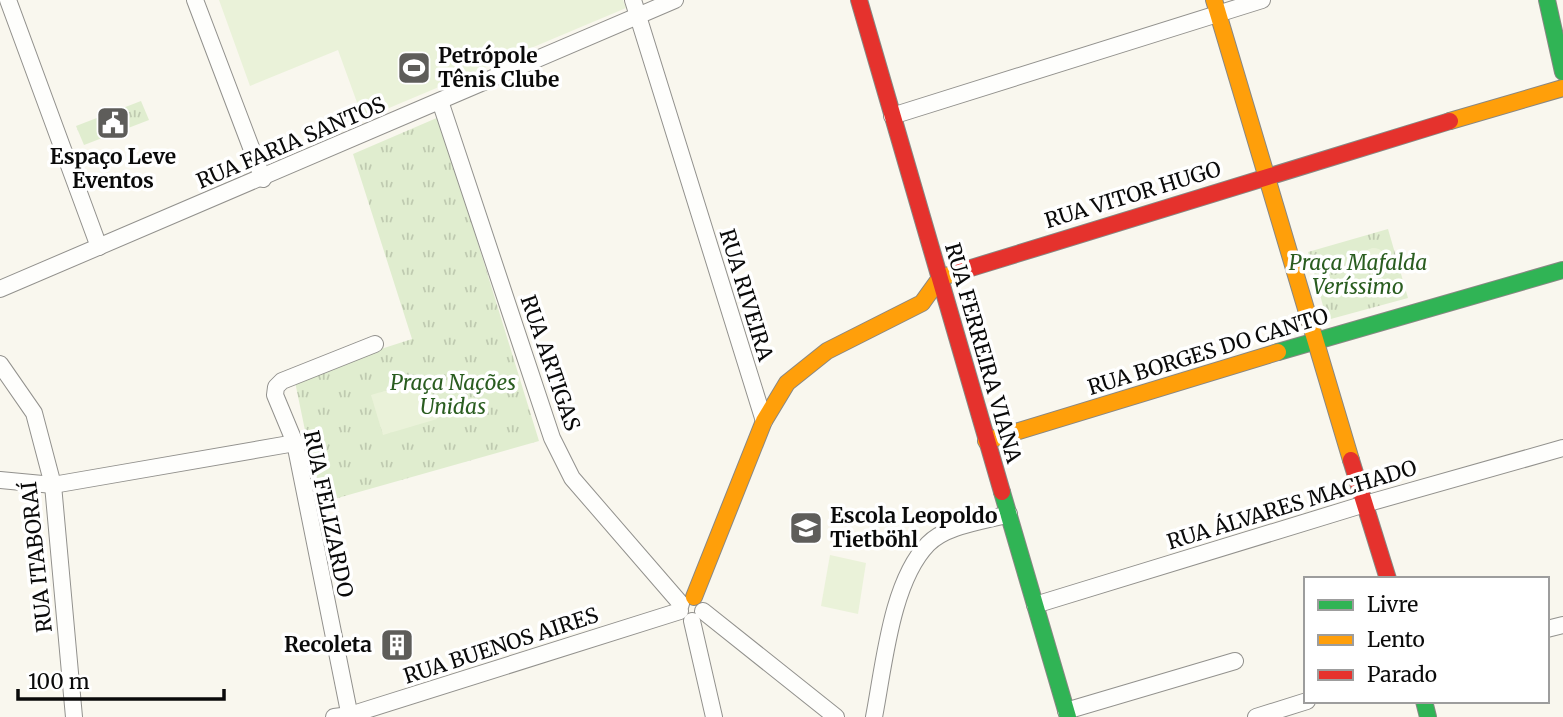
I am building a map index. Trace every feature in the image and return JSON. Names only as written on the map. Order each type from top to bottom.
[{"type":"street","points":[[8,0],[99,247]]},
{"type":"street","points":[[195,0],[263,178]]},
{"type":"street","name":"RUA FARIA SANTOS","points":[[0,289],[440,102],[635,7],[675,0]]},
{"type":"street","name":"RUA FERREIRA VIANA","points":[[859,0],[1067,714]]},
{"type":"street","points":[[892,116],[1217,6],[1262,0]]},
{"type":"street","points":[[1547,0],[1563,72]]},
{"type":"street","points":[[1217,6],[1314,341],[1387,577]]},
{"type":"street","name":"RUA RIVEIRA","points":[[635,7],[764,421]]},
{"type":"street","name":"RUA VITOR HUGO","points":[[940,278],[1267,175],[1563,88]]},
{"type":"street","name":"RUA ARTIGAS","points":[[440,102],[552,438],[572,478],[690,609],[836,717]]},
{"type":"street","name":"RUA BORGES DO CANTO","points":[[986,441],[1314,341],[1563,270]]},
{"type":"street","points":[[714,717],[690,609],[764,421],[787,383],[827,351],[922,303],[940,278]]},
{"type":"street","name":"RUA FELIZARDO","points":[[345,716],[295,443],[275,395],[276,387],[282,381],[375,344]]},
{"type":"street","name":"RUA ITABORAÍ","points":[[0,364],[34,413],[53,485],[74,717]]},
{"type":"street","points":[[0,480],[53,485],[295,443]]},
{"type":"street","name":"RUA ÁLVARES MACHADO","points":[[1035,606],[1365,504],[1563,448]]},
{"type":"street","points":[[874,717],[892,624],[915,563],[929,542],[949,531],[1009,514]]},
{"type":"street","name":"RUA BUENOS AIRES","points":[[345,716],[690,609]]},
{"type":"street","points":[[1067,714],[1235,661]]},
{"type":"street","points":[[1256,717],[1304,702]]},
{"type":"green space","name":"Petrópole Tênis Clube","points":[[219,0],[623,0],[626,8],[363,119],[338,50],[250,86]]},
{"type":"green space","name":"Espaço Leve Eventos","points":[[141,101],[149,120],[84,145],[76,126]]},
{"type":"green space","name":"Praça Nações Unidas","points":[[439,117],[539,441],[320,503],[294,377],[412,339],[353,154]]},
{"type":"green space","name":"Praça Mafalda Veríssimo","points":[[1388,229],[1408,298],[1327,320],[1308,252]]},
{"type":"green space","points":[[1374,248],[1383,251],[1386,260],[1383,269],[1374,272],[1365,269],[1362,260],[1365,251]]},
{"type":"green space","points":[[425,379],[437,419],[383,435],[371,395]]},
{"type":"green space","points":[[830,555],[866,563],[858,614],[821,606]]},
{"type":"traffic: fast","points":[[1547,0],[1563,72]]},
{"type":"traffic: fast","points":[[1278,352],[1563,270]]},
{"type":"traffic: fast","points":[[1002,492],[1068,717]]},
{"type":"traffic: fast","points":[[1424,703],[1428,717]]},
{"type":"traffic: slow","points":[[1214,0],[1351,460]]},
{"type":"traffic: slow","points":[[1450,121],[1563,88]]},
{"type":"traffic: slow","points":[[694,597],[764,421],[787,383],[827,351],[922,303],[940,278],[958,272]]},
{"type":"traffic: slow","points":[[986,441],[1278,352]]},
{"type":"traffic: jam","points":[[859,0],[1002,492]]},
{"type":"traffic: jam","points":[[958,272],[1450,121]]},
{"type":"traffic: jam","points":[[1351,460],[1387,577]]},
{"type":"place","name":"Petrópole Tênis Clube","points":[[414,68]]},
{"type":"place","name":"Espaço Leve Eventos","points":[[113,123]]},
{"type":"place","name":"Escola Leopoldo Tietböhl","points":[[806,528]]},
{"type":"place","name":"Recoleta","points":[[397,645]]}]
